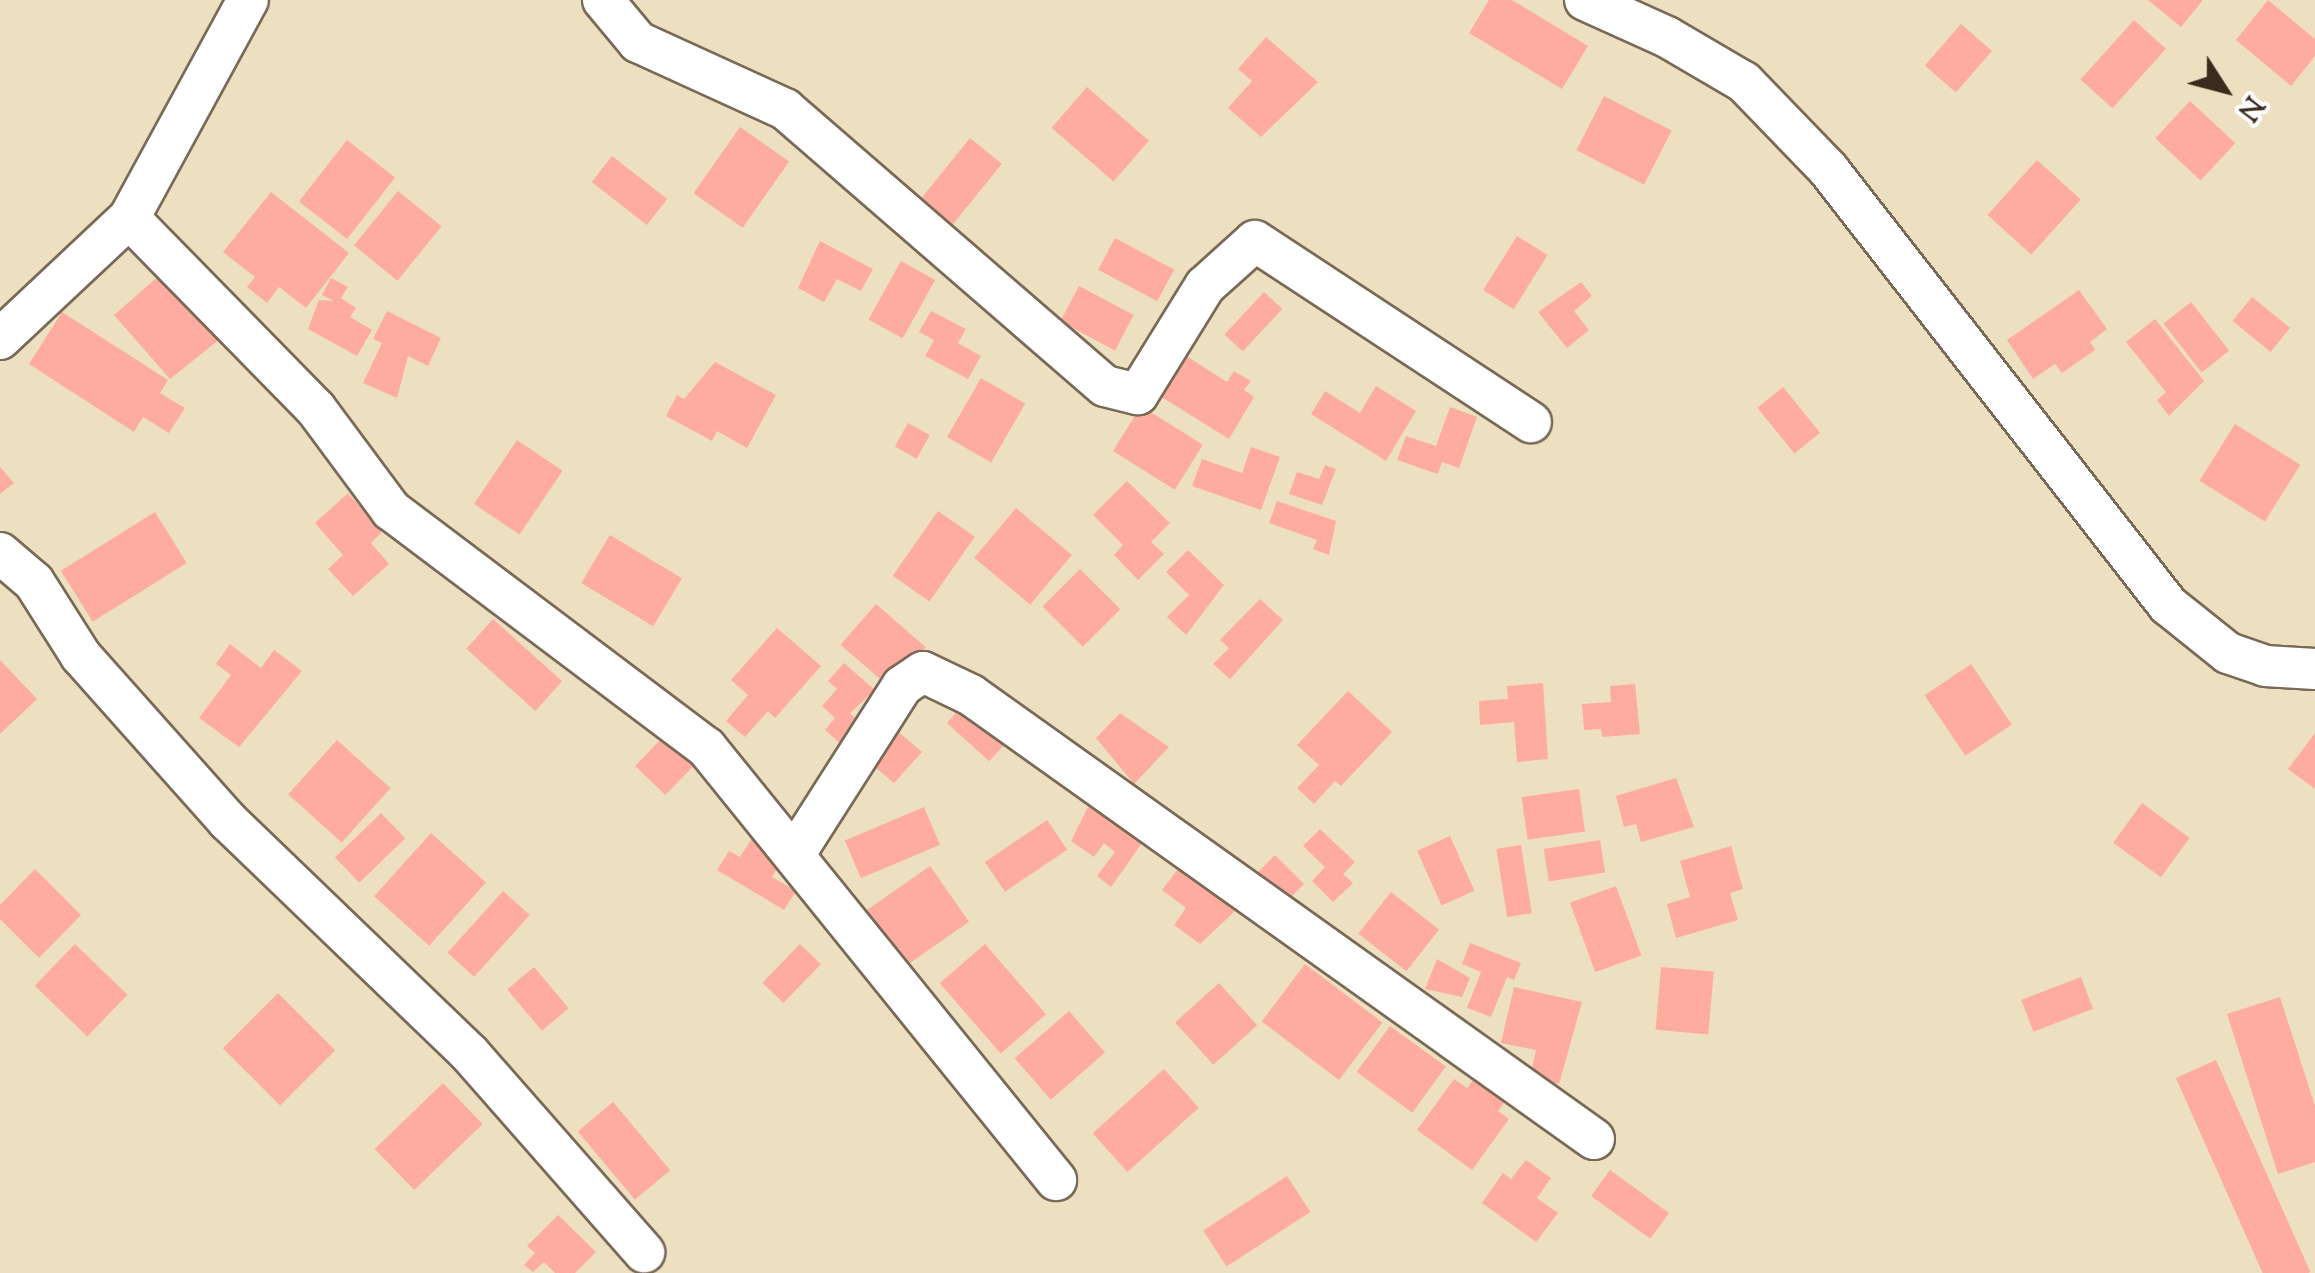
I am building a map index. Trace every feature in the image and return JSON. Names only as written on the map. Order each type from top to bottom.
[{"type":"street","points":[[0,339],[129,218],[248,0]]},
{"type":"street","points":[[603,0],[638,42],[784,109],[1106,386],[1138,394],[1205,286],[1255,242],[1530,422]]},
{"type":"street","points":[[1584,0],[1668,36],[1744,82],[1816,156],[2168,605],[2228,653],[2266,666],[2315,668]]},
{"type":"street","points":[[129,218],[316,408],[391,510],[706,747],[796,852],[1056,1180]]},
{"type":"street","points":[[0,553],[34,582],[81,656],[228,821],[470,1054],[644,1252]]},
{"type":"street","points":[[796,852],[902,686],[924,672],[971,695],[1594,1139]]},
{"type":"building","points":[[1489,0],[1512,0],[1588,46],[1562,89],[1469,33]]},
{"type":"building","points":[[2148,0],[2203,0],[2181,27]]},
{"type":"building","points":[[2268,0],[2315,39],[2315,56],[2291,86],[2236,40]]},
{"type":"building","points":[[2134,20],[2166,49],[2112,108],[2080,79]]},
{"type":"building","points":[[1961,24],[1992,51],[1956,92],[1925,66]]},
{"type":"building","points":[[1266,37],[1318,82],[1261,137],[1228,108],[1252,81],[1238,69]]},
{"type":"building","points":[[1087,87],[1149,141],[1113,182],[1052,128]]},
{"type":"building","points":[[1604,96],[1672,131],[1644,185],[1576,150]]},
{"type":"building","points":[[2190,101],[2235,143],[2201,181],[2155,138]]},
{"type":"building","points":[[740,127],[789,161],[743,228],[694,193]]},
{"type":"building","points":[[970,138],[1002,164],[952,226],[920,200]]},
{"type":"building","points":[[347,140],[395,178],[347,239],[299,201]]},
{"type":"building","points":[[612,156],[667,199],[647,225],[592,182]]},
{"type":"building","points":[[2037,160],[2081,199],[2031,254],[1987,215]]},
{"type":"building","points":[[398,191],[442,226],[397,281],[354,245]]},
{"type":"building","points":[[271,192],[349,253],[306,308],[279,287],[267,303],[247,287],[255,277],[223,252]]},
{"type":"building","points":[[1517,236],[1548,255],[1514,309],[1483,290]]},
{"type":"building","points":[[1115,238],[1174,269],[1157,301],[1098,270]]},
{"type":"building","points":[[820,241],[873,269],[861,291],[837,279],[824,302],[798,288]]},
{"type":"building","points":[[901,261],[935,280],[903,339],[869,320]]},
{"type":"building","points":[[160,275],[210,332],[222,322],[230,331],[170,379],[114,315]]},
{"type":"building","points":[[331,278],[348,287],[341,298],[356,308],[350,317],[372,330],[357,356],[308,329],[319,300],[334,301],[322,295]]},
{"type":"building","points":[[1581,282],[1592,296],[1574,311],[1589,330],[1567,348],[1538,312]]},
{"type":"building","points":[[1079,286],[1134,315],[1115,350],[1060,321]]},
{"type":"building","points":[[2079,290],[2107,329],[2090,342],[2095,350],[2062,373],[2055,364],[2033,379],[2007,340]]},
{"type":"building","points":[[1264,292],[1282,309],[1243,351],[1224,334]]},
{"type":"building","points":[[2252,297],[2290,328],[2271,352],[2232,321]]},
{"type":"building","points":[[2191,302],[2229,351],[2202,372],[2163,324]]},
{"type":"building","points":[[387,311],[441,338],[428,366],[408,356],[397,398],[363,383],[382,343],[373,339]]},
{"type":"building","points":[[931,311],[966,329],[958,343],[981,356],[968,379],[925,356],[934,340],[919,332]]},
{"type":"building","points":[[62,312],[168,380],[160,393],[185,408],[169,433],[143,417],[134,432],[29,364]]},
{"type":"building","points":[[2155,319],[2204,381],[2169,416],[2157,400],[2166,392],[2126,342]]},
{"type":"building","points":[[1180,352],[1227,382],[1234,371],[1251,381],[1244,390],[1254,397],[1229,439],[1155,393]]},
{"type":"building","points":[[715,362],[776,395],[747,448],[717,431],[712,441],[666,416],[677,395],[684,399]]},
{"type":"building","points":[[981,378],[1025,403],[991,462],[947,437]]},
{"type":"building","points":[[1376,386],[1416,411],[1386,461],[1311,414],[1325,391],[1360,413]]},
{"type":"building","points":[[1783,387],[1820,433],[1794,454],[1757,408]]},
{"type":"building","points":[[1141,406],[1203,445],[1175,490],[1113,451]]},
{"type":"building","points":[[1450,407],[1477,417],[1459,468],[1442,462],[1438,474],[1397,460],[1406,436],[1436,446]]},
{"type":"building","points":[[908,423],[930,435],[917,459],[895,447]]},
{"type":"building","points":[[2235,424],[2300,465],[2265,522],[2199,481]]},
{"type":"building","points":[[517,440],[563,471],[520,535],[474,504]]},
{"type":"building","points":[[1251,447],[1280,457],[1261,510],[1192,486],[1202,459],[1242,473]]},
{"type":"building","points":[[1325,465],[1336,469],[1322,505],[1289,494],[1297,472],[1319,479]]},
{"type":"building","points":[[0,467],[14,483],[0,494]]},
{"type":"building","points":[[1127,481],[1170,523],[1151,542],[1164,554],[1138,580],[1114,555],[1123,545],[1093,515]]},
{"type":"building","points":[[348,493],[382,532],[371,543],[389,564],[353,596],[328,569],[343,555],[315,523]]},
{"type":"building","points":[[1277,501],[1336,521],[1329,555],[1313,549],[1317,540],[1269,523]]},
{"type":"building","points":[[1016,508],[1072,555],[1030,605],[974,558]]},
{"type":"building","points":[[938,511],[975,537],[930,602],[893,576]]},
{"type":"building","points":[[155,512],[187,563],[93,622],[61,571]]},
{"type":"building","points":[[610,535],[682,578],[653,626],[581,583]]},
{"type":"building","points":[[1188,550],[1224,585],[1186,635],[1167,617],[1189,595],[1166,572]]},
{"type":"building","points":[[1080,569],[1120,609],[1083,647],[1043,606]]},
{"type":"building","points":[[1260,599],[1283,620],[1230,679],[1213,664],[1229,648],[1220,640]]},
{"type":"building","points":[[876,604],[926,647],[890,688],[841,645]]},
{"type":"building","points":[[493,619],[562,681],[535,711],[466,649]]},
{"type":"building","points":[[777,628],[821,666],[775,718],[768,711],[745,737],[726,721],[748,695],[731,680]]},
{"type":"building","points":[[230,644],[261,668],[274,650],[302,671],[239,747],[199,718],[231,675],[216,664]]},
{"type":"building","points":[[0,660],[37,699],[0,734]]},
{"type":"building","points":[[844,663],[875,690],[850,713],[862,724],[843,746],[825,730],[835,718],[822,706],[837,689],[828,681]]},
{"type":"building","points":[[1971,664],[2012,725],[1965,756],[1925,695]]},
{"type":"building","points":[[1543,683],[1548,759],[1517,762],[1514,722],[1480,725],[1479,701],[1508,699],[1507,686]]},
{"type":"building","points":[[1635,684],[1640,734],[1602,737],[1601,729],[1584,730],[1582,704],[1611,702],[1610,686]]},
{"type":"building","points":[[1348,691],[1392,732],[1341,786],[1335,781],[1314,804],[1297,788],[1319,765],[1297,745]]},
{"type":"building","points":[[965,703],[1007,741],[989,761],[947,723]]},
{"type":"building","points":[[1120,713],[1169,747],[1134,784],[1096,738]]},
{"type":"building","points":[[888,723],[922,752],[894,783],[875,767],[881,758],[867,746]]},
{"type":"building","points":[[2315,733],[2315,789],[2288,769]]},
{"type":"building","points":[[665,735],[695,764],[665,795],[635,766]]},
{"type":"building","points":[[337,740],[391,788],[342,842],[288,794]]},
{"type":"building","points":[[1676,778],[1694,827],[1641,842],[1636,824],[1624,827],[1616,796]]},
{"type":"building","points":[[1579,789],[1585,832],[1528,840],[1522,797]]},
{"type":"building","points":[[1090,803],[1142,843],[1111,887],[1097,876],[1115,852],[1104,843],[1094,857],[1071,841]]},
{"type":"building","points":[[2142,803],[2190,838],[2161,877],[2113,843]]},
{"type":"building","points":[[924,807],[940,845],[861,878],[845,841]]},
{"type":"building","points":[[381,813],[405,838],[359,883],[335,857]]},
{"type":"building","points":[[1047,820],[1067,850],[1005,892],[985,862]]},
{"type":"building","points":[[1320,829],[1355,862],[1343,874],[1353,883],[1333,902],[1312,881],[1325,867],[1303,846]]},
{"type":"building","points":[[431,833],[486,883],[429,946],[374,896]]},
{"type":"building","points":[[754,835],[786,855],[772,877],[796,891],[784,910],[717,870],[729,851],[740,857]]},
{"type":"building","points":[[1450,836],[1474,891],[1442,905],[1417,851]]},
{"type":"building","points":[[1600,840],[1605,873],[1549,882],[1544,849]]},
{"type":"building","points":[[1521,845],[1532,913],[1507,917],[1496,849]]},
{"type":"building","points":[[1731,846],[1743,889],[1730,893],[1738,920],[1676,938],[1667,904],[1690,897],[1680,861]]},
{"type":"building","points":[[1275,855],[1304,884],[1286,902],[1257,873]]},
{"type":"building","points":[[930,866],[969,922],[901,969],[862,914]]},
{"type":"building","points":[[35,869],[81,915],[39,958],[0,919],[0,905]]},
{"type":"building","points":[[1178,869],[1235,911],[1200,944],[1174,925],[1186,908],[1162,890]]},
{"type":"building","points":[[1616,886],[1641,956],[1595,972],[1570,903]]},
{"type":"building","points":[[503,891],[530,915],[474,977],[447,953]]},
{"type":"building","points":[[1391,892],[1439,930],[1406,971],[1358,934]]},
{"type":"building","points":[[1470,943],[1521,963],[1514,980],[1507,977],[1491,1017],[1467,1008],[1481,972],[1462,964]]},
{"type":"building","points":[[75,944],[128,995],[87,1036],[35,986]]},
{"type":"building","points":[[800,944],[821,964],[783,1003],[762,983]]},
{"type":"building","points":[[985,944],[1046,1014],[1001,1054],[940,983]]},
{"type":"building","points":[[1437,959],[1470,978],[1462,997],[1425,989]]},
{"type":"building","points":[[1305,964],[1382,1022],[1339,1080],[1262,1022]]},
{"type":"building","points":[[534,967],[569,1008],[542,1031],[507,989]]},
{"type":"building","points":[[1661,967],[1714,972],[1708,1034],[1656,1030]]},
{"type":"building","points":[[2081,977],[2093,1009],[2033,1032],[2021,1000]]},
{"type":"building","points":[[1219,983],[1257,1025],[1213,1065],[1175,1022]]},
{"type":"building","points":[[1514,987],[1582,1002],[1559,1084],[1530,1077],[1536,1050],[1501,1043]]},
{"type":"building","points":[[278,993],[335,1050],[280,1105],[223,1048]]},
{"type":"building","points":[[2280,997],[2315,1106],[2315,1162],[2278,1174],[2227,1014]]},
{"type":"building","points":[[1069,1011],[1105,1053],[1051,1100],[1015,1058]]},
{"type":"building","points":[[1390,1026],[1446,1067],[1412,1113],[1356,1072]]},
{"type":"building","points":[[2216,1060],[2310,1272],[2263,1273],[2176,1078]]},
{"type":"building","points":[[1164,1069],[1199,1108],[1127,1172],[1093,1133]]},
{"type":"building","points":[[1478,1073],[1509,1096],[1498,1111],[1509,1119],[1472,1170],[1417,1130],[1454,1079],[1467,1088]]},
{"type":"building","points":[[443,1083],[483,1124],[414,1190],[375,1149]]},
{"type":"building","points":[[613,1102],[670,1170],[635,1200],[578,1132]]},
{"type":"building","points":[[1526,1160],[1551,1178],[1537,1198],[1558,1213],[1536,1242],[1482,1203],[1503,1173],[1511,1179]]},
{"type":"building","points":[[1610,1170],[1669,1213],[1650,1239],[1591,1196]]},
{"type":"building","points":[[1287,1176],[1310,1212],[1227,1267],[1203,1230]]},
{"type":"building","points":[[558,1215],[596,1252],[575,1273],[555,1273],[544,1262],[533,1272],[524,1265],[535,1253],[527,1246]]}]
